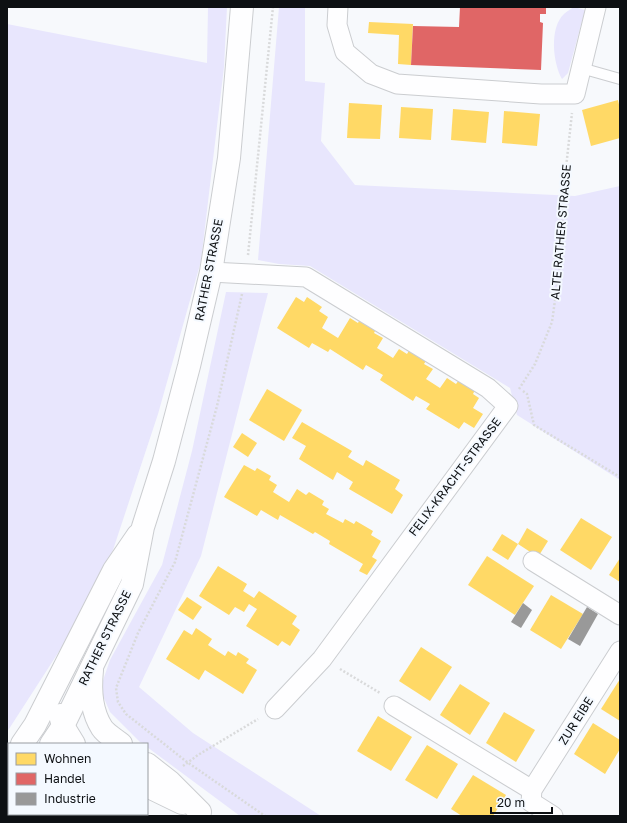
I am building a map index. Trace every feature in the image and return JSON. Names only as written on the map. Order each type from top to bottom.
[{"type":"main road","name":"RATHER STRASSE","points":[[60,725],[132,584],[143,527],[164,461],[211,272],[229,158],[242,7]]},
{"type":"main road","name":"RATHER STRASSE","points":[[23,743],[35,725],[114,570],[143,527]]},
{"type":"main road","points":[[60,725],[62,687],[68,660]]},
{"type":"main road","points":[[92,664],[90,688],[94,707],[102,728]]},
{"type":"main road","points":[[60,725],[84,715],[120,743]]},
{"type":"main road","points":[[35,725],[50,717],[60,725],[73,743]]},
{"type":"main road","points":[[148,765],[170,782],[203,814]]},
{"type":"main road","points":[[148,786],[203,814]]},
{"type":"main road","points":[[148,793],[203,814]]},
{"type":"street","points":[[338,7],[337,26],[345,52],[371,74],[397,84],[541,94],[575,94],[580,68],[596,7]]},
{"type":"street","name":"FELIX-KRACHT-STRASSE","points":[[211,272],[306,277],[488,388],[508,406],[322,659],[276,708]]},
{"type":"street","points":[[533,561],[620,615]]},
{"type":"street","name":"ZUR EIBE","points":[[532,790],[620,651]]},
{"type":"street","points":[[394,706],[532,790],[530,802],[553,816]]},
{"type":"lane","points":[[580,68],[620,79]]},
{"type":"path","points":[[264,816],[187,762],[126,714],[118,702],[116,688],[138,633],[175,562],[217,406],[246,275],[273,7]]},
{"type":"path","name":"ALTE RATHER STRASSE","points":[[508,406],[535,364],[552,322],[561,257],[563,195],[575,94]]},
{"type":"path","points":[[520,389],[527,394],[534,425],[620,478]]},
{"type":"path","points":[[322,659],[383,695],[394,706]]},
{"type":"path","points":[[170,782],[187,762],[276,708]]},
{"type":"shaded area","points":[[208,7],[227,7],[224,67],[201,261],[158,414],[113,550],[67,639],[7,732],[7,24],[207,63]]},
{"type":"shaded area","points":[[279,7],[305,7],[305,81],[325,83],[321,141],[355,185],[575,196],[620,186],[620,480],[517,415],[510,388],[310,266],[279,264],[258,260]]},
{"type":"shaded area","points":[[574,7],[585,10],[568,73],[562,79],[556,64],[554,36],[559,20],[565,13]]},
{"type":"shaded area","points":[[226,292],[268,293],[201,556],[139,687],[193,733],[321,816],[240,816],[148,748],[148,743],[140,742],[110,712],[100,689],[110,660],[162,565],[192,451]]},
{"type":"building: Wohnen","points":[[369,22],[413,24],[411,65],[398,64],[399,35],[368,33]]},
{"type":"building: Wohnen","points":[[618,100],[620,109],[620,138],[591,146],[582,110]]},
{"type":"building: Wohnen","points":[[349,103],[382,105],[380,139],[347,138]]},
{"type":"building: Wohnen","points":[[401,107],[433,109],[431,140],[399,138]]},
{"type":"building: Wohnen","points":[[453,109],[489,112],[486,143],[451,140]]},
{"type":"building: Wohnen","points":[[504,111],[540,114],[537,146],[502,143]]},
{"type":"building: Wohnen","points":[[296,297],[304,302],[307,297],[322,307],[319,311],[328,317],[322,328],[338,338],[350,318],[358,323],[360,319],[376,329],[374,333],[383,338],[377,348],[393,358],[399,349],[407,354],[410,349],[427,359],[424,364],[433,369],[426,379],[440,388],[447,378],[456,384],[459,380],[475,390],[473,394],[479,398],[473,408],[483,414],[474,428],[464,422],[459,429],[426,409],[430,404],[416,396],[413,401],[380,380],[383,375],[366,365],[363,370],[330,349],[328,352],[312,343],[309,348],[277,328]]},
{"type":"building: Wohnen","points":[[267,389],[302,410],[284,441],[249,420]]},
{"type":"building: Wohnen","points":[[302,422],[352,451],[348,457],[363,466],[366,460],[400,480],[395,489],[403,495],[392,514],[349,489],[353,482],[337,472],[333,480],[299,459],[306,446],[292,438]]},
{"type":"building: Wohnen","points":[[242,433],[257,443],[248,457],[233,447]]},
{"type":"building: Wohnen","points":[[244,465],[255,471],[257,468],[271,476],[269,480],[277,485],[273,492],[289,502],[297,489],[306,495],[309,492],[324,501],[322,505],[329,509],[326,514],[343,523],[345,519],[354,524],[356,521],[373,531],[371,535],[381,541],[372,557],[377,560],[367,575],[359,571],[363,564],[329,544],[330,541],[315,532],[313,534],[280,515],[278,520],[261,510],[257,516],[224,497]]},
{"type":"building: Wohnen","points":[[581,518],[612,537],[591,570],[560,550]]},
{"type":"building: Wohnen","points":[[527,528],[548,541],[538,557],[518,544]]},
{"type":"building: Wohnen","points":[[502,534],[518,544],[508,560],[492,550]]},
{"type":"building: Wohnen","points":[[487,556],[534,586],[515,615],[468,585]]},
{"type":"building: Wohnen","points":[[620,558],[620,582],[609,575]]},
{"type":"building: Wohnen","points":[[218,566],[247,584],[243,591],[254,598],[259,591],[297,616],[292,624],[300,630],[290,646],[282,641],[278,646],[246,626],[257,609],[249,604],[244,612],[235,607],[229,615],[199,596]]},
{"type":"building: Wohnen","points":[[551,595],[583,614],[561,649],[530,630]]},
{"type":"building: Wohnen","points":[[187,597],[202,607],[193,620],[178,610]]},
{"type":"building: Wohnen","points":[[196,628],[212,639],[208,645],[225,656],[228,651],[236,656],[238,652],[249,659],[246,663],[257,670],[243,694],[205,670],[199,680],[166,659],[184,630],[192,635]]},
{"type":"building: Wohnen","points":[[421,647],[452,667],[430,701],[399,681]]},
{"type":"building: Wohnen","points":[[620,679],[620,721],[601,709]]},
{"type":"building: Wohnen","points":[[460,684],[490,703],[470,735],[440,715]]},
{"type":"building: Wohnen","points":[[504,712],[535,730],[516,762],[486,743]]},
{"type":"building: Wohnen","points":[[378,716],[412,737],[391,771],[357,751]]},
{"type":"building: Wohnen","points":[[593,723],[620,740],[620,749],[605,774],[574,754]]},
{"type":"building: Wohnen","points":[[427,745],[458,764],[437,799],[405,780]]},
{"type":"building: Wohnen","points":[[473,775],[506,795],[493,816],[462,816],[451,809]]},
{"type":"building: Handel","points":[[460,7],[546,7],[546,14],[540,14],[540,22],[543,23],[541,70],[411,65],[413,26],[459,27]]},
{"type":"building: Industrie","points":[[523,603],[532,610],[521,628],[511,622]]},
{"type":"building: Industrie","points":[[587,607],[598,614],[580,646],[568,639]]}]
